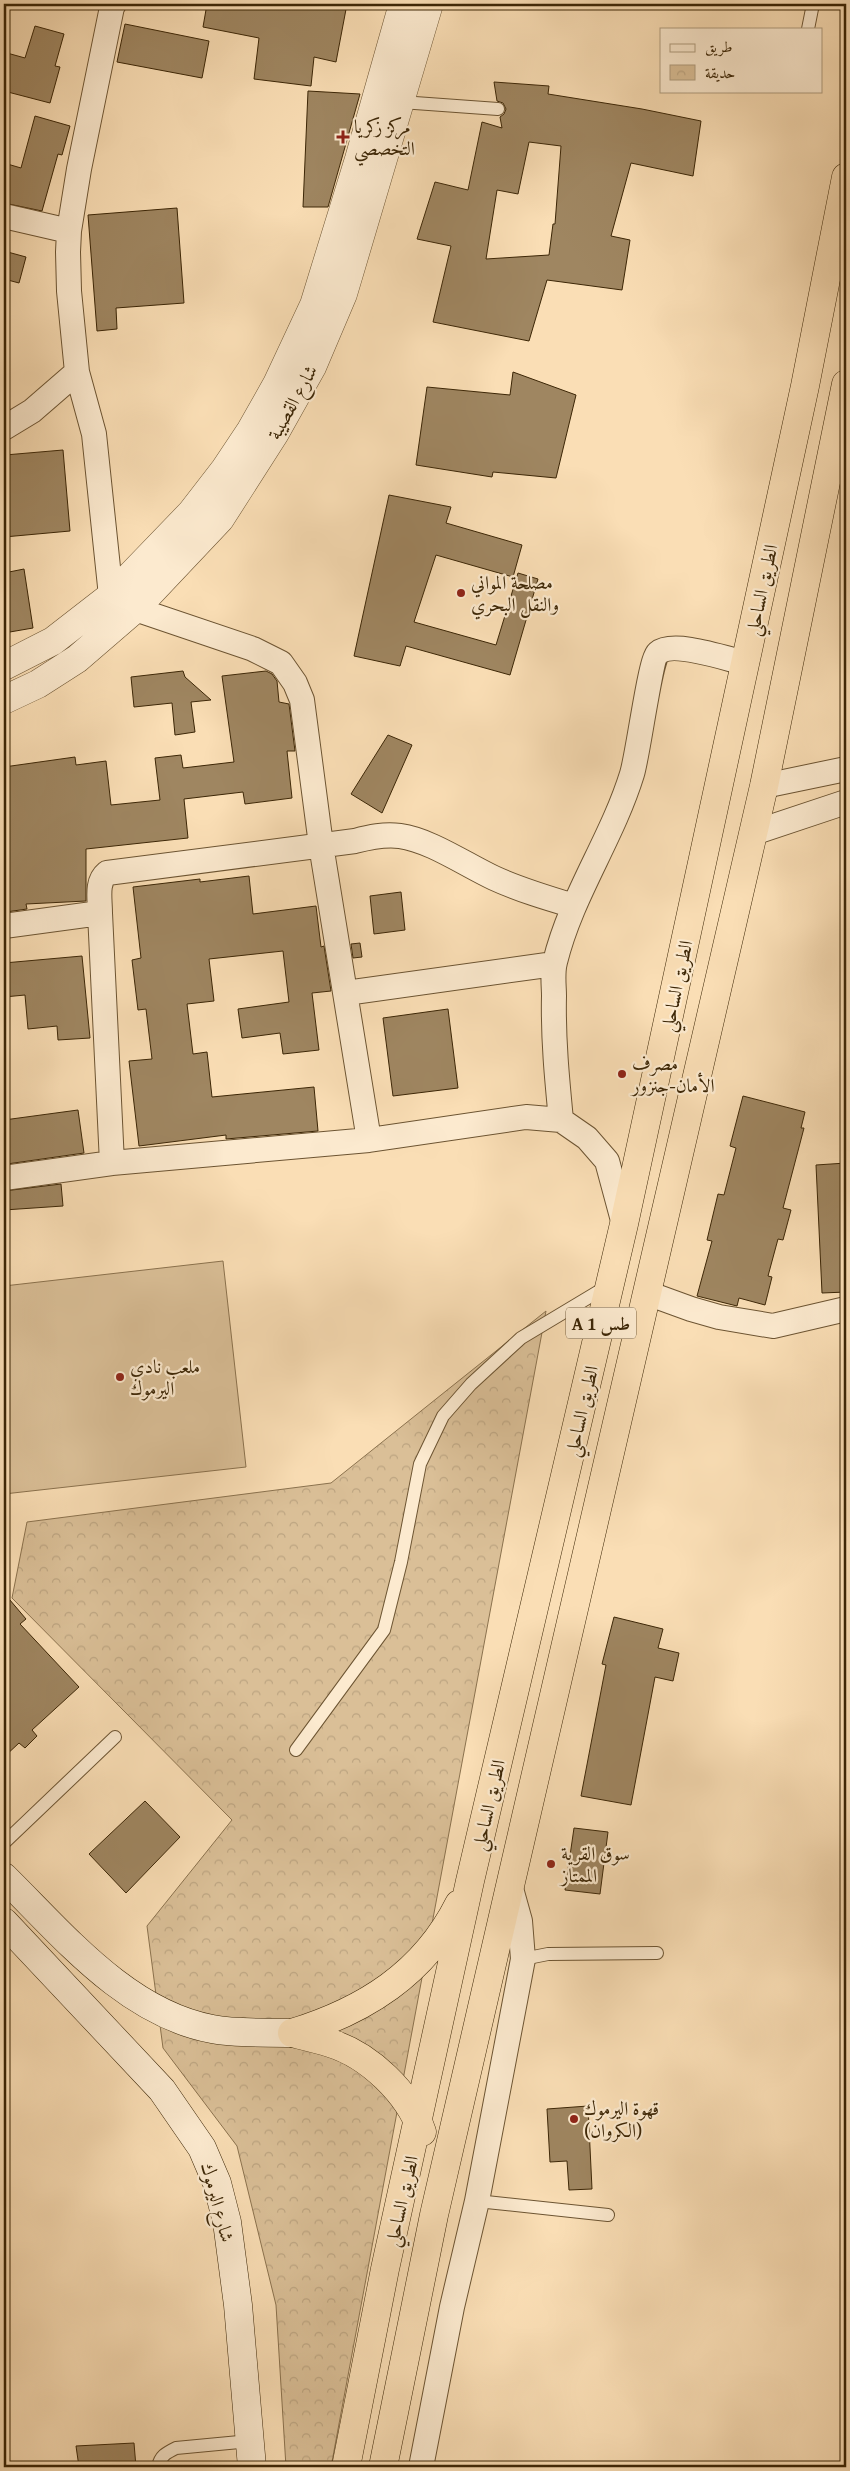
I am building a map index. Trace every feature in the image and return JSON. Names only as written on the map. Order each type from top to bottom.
[{"type":"highway","name":"الطريق الساحلي","points":[[346,2467],[386,2269],[470,1882],[611,1284],[746,663],[846,177]]},
{"type":"highway","name":"الطريق الساحلي","points":[[383,2467],[434,2215],[764,786],[846,384]]},
{"type":"highway","points":[[292,2033],[330,2021],[367,2003],[400,1980],[428,1951],[452,1918],[470,1882]]},
{"type":"highway","points":[[292,2033],[331,2043],[367,2062],[397,2089],[419,2123],[433,2168],[434,2215]]},
{"type":"street","points":[[4,666],[53,641],[111,596],[196,506],[251,430],[277,384],[314,305],[330,257],[403,4]]},
{"type":"street","name":"شارع القصيبة","points":[[4,700],[38,684],[77,658],[135,609],[220,519],[305,382],[343,294],[429,4]]},
{"type":"street","points":[[108,5],[69,231],[69,291],[77,372],[94,434],[111,596]]},
{"type":"street","points":[[4,216],[69,231]]},
{"type":"street","points":[[4,428],[32,411],[77,372]]},
{"type":"street","points":[[135,609],[253,649],[281,663],[295,683],[302,700],[321,845],[369,1140]]},
{"type":"street","points":[[560,1120],[553,1041],[554,964],[574,906],[601,852],[632,774],[649,692],[652,664],[657,654],[666,648],[684,649],[746,663]]},
{"type":"street","points":[[764,786],[846,769]]},
{"type":"street","points":[[753,833],[846,802]]},
{"type":"street","points":[[112,1164],[100,884],[102,878],[114,871],[355,841],[382,834],[402,836],[421,842],[496,879],[545,898],[574,906]]},
{"type":"street","points":[[4,926],[100,913]]},
{"type":"street","points":[[346,993],[554,964]]},
{"type":"street","points":[[4,1178],[112,1164],[369,1140],[526,1117],[560,1120],[587,1138],[607,1161],[624,1224]]},
{"type":"street","points":[[647,1292],[691,1309],[719,1317],[773,1326],[846,1309]]},
{"type":"street","points":[[4,1877],[86,1957],[135,1997],[171,2016],[212,2029],[292,2033]]},
{"type":"street","points":[[421,2467],[452,2306],[477,2201],[523,1959],[520,1921],[510,1885]]},
{"type":"street","name":"شارع اليرموك","points":[[4,1922],[162,2090],[202,2148],[217,2183],[228,2222],[238,2305],[251,2454]]},
{"type":"lane","points":[[808,28],[813,4]]},
{"type":"lane","points":[[401,102],[498,110]]},
{"type":"lane","points":[[296,1750],[384,1630],[401,1562],[420,1464],[443,1416],[471,1384],[521,1338],[611,1284]]},
{"type":"lane","points":[[4,1843],[114,1737]]},
{"type":"lane","points":[[523,1959],[548,1954],[657,1953]]},
{"type":"lane","points":[[477,2201],[608,2215]]},
{"type":"lane","points":[[158,2467],[159,2460],[166,2453],[176,2448],[251,2454]]},
{"type":"green space","name":"ملعب نادي اليرموك","points":[[223,1261],[246,1467],[4,1494],[4,1286]]},
{"type":"green space","points":[[546,1311],[331,2467],[286,2467],[276,2305],[237,2146],[163,2048],[147,1926],[232,1820],[12,1598],[27,1522],[331,1483]]},
{"type":"building","points":[[207,4],[347,4],[336,62],[314,57],[311,86],[254,79],[259,38],[203,27]]},
{"type":"building","points":[[125,24],[209,41],[202,78],[117,62]]},
{"type":"building","points":[[35,26],[64,34],[55,66],[60,67],[50,103],[4,91],[4,64],[7,53],[25,58]]},
{"type":"building","points":[[494,82],[549,86],[548,94],[642,109],[701,121],[693,176],[631,163],[611,236],[630,240],[622,290],[547,280],[529,341],[433,322],[451,246],[417,239],[435,182],[468,190],[482,122],[502,128],[500,117],[506,109],[503,103],[497,101]],"holes":[[[529,142],[561,146],[555,224],[553,224],[549,255],[486,259],[497,190],[518,194]]]},
{"type":"building","points":[[308,91],[360,94],[328,207],[303,207]]},
{"type":"building","points":[[35,116],[70,126],[62,155],[58,154],[42,211],[4,203],[4,163],[21,168]]},
{"type":"building","points":[[177,208],[184,303],[116,308],[117,329],[97,331],[88,215]]},
{"type":"building","points":[[4,251],[26,257],[19,283],[4,279]]},
{"type":"building","points":[[513,372],[576,395],[556,478],[493,472],[492,477],[416,465],[427,387],[510,395]]},
{"type":"building","points":[[63,450],[70,531],[4,537],[4,489],[8,489],[5,455]]},
{"type":"building","points":[[389,495],[451,507],[446,523],[522,545],[513,577],[436,555],[414,622],[496,645],[518,573],[538,579],[510,675],[406,646],[400,666],[354,656]]},
{"type":"building","points":[[24,569],[33,628],[4,633],[4,573]]},
{"type":"building","points":[[183,671],[185,677],[211,700],[191,702],[195,732],[175,735],[172,703],[134,707],[131,677]]},
{"type":"building","points":[[266,671],[272,674],[277,681],[279,702],[289,704],[295,751],[287,751],[292,798],[245,804],[243,792],[184,799],[188,838],[86,849],[86,901],[26,904],[27,909],[6,912],[4,888],[4,767],[75,757],[76,765],[106,761],[111,805],[160,800],[155,758],[181,755],[183,768],[234,762],[222,676]]},
{"type":"building","points":[[388,735],[412,745],[382,813],[351,794]]},
{"type":"building","points":[[249,876],[253,914],[316,906],[321,947],[324,946],[331,991],[312,993],[319,1050],[283,1054],[280,1033],[242,1038],[238,1009],[289,1002],[283,951],[209,959],[214,1001],[187,1004],[193,1054],[207,1052],[212,1097],[314,1087],[318,1131],[226,1139],[226,1135],[139,1146],[129,1061],[152,1059],[146,1009],[138,1010],[132,960],[141,958],[133,887],[200,879],[200,882]]},
{"type":"building","points":[[401,892],[405,930],[374,934],[370,896]]},
{"type":"building","points":[[360,943],[362,957],[353,958],[351,944]]},
{"type":"building","points":[[82,956],[90,1038],[58,1040],[57,1026],[28,1029],[25,995],[4,997],[4,963]]},
{"type":"building","points":[[448,1009],[458,1088],[393,1096],[383,1018]]},
{"type":"building","points":[[743,1096],[805,1112],[801,1128],[804,1128],[783,1208],[791,1210],[783,1240],[778,1239],[768,1276],[772,1277],[765,1305],[739,1298],[737,1306],[697,1296],[712,1241],[707,1240],[718,1194],[724,1195],[736,1148],[730,1146]]},
{"type":"building","points":[[78,1110],[84,1153],[7,1164],[4,1120]]},
{"type":"building","points":[[846,1163],[846,1292],[822,1293],[816,1165]]},
{"type":"building","points":[[61,1184],[63,1206],[4,1210],[4,1191]]},
{"type":"building","points":[[4,1593],[26,1619],[20,1624],[79,1687],[32,1730],[37,1736],[25,1748],[19,1743],[4,1757]]},
{"type":"building","points":[[614,1617],[663,1629],[658,1648],[679,1653],[673,1681],[655,1677],[631,1805],[581,1796],[606,1665],[602,1664]]},
{"type":"building","points":[[145,1801],[180,1837],[126,1893],[89,1854]]},
{"type":"building","points":[[574,1828],[608,1832],[600,1894],[565,1890]]},
{"type":"building","points":[[588,2106],[592,2189],[569,2190],[567,2161],[550,2162],[547,2109]]},
{"type":"building","points":[[134,2443],[136,2467],[79,2467],[76,2446]]},
{"type":"place","name":"مركز زكريا التخصصي","points":[[343,137]]},
{"type":"place","name":"مصلحة المواني والنقل البحري","points":[[461,593]]},
{"type":"place","name":"مصرف الأمان-جنزور","points":[[622,1074]]},
{"type":"place","name":"ملعب نادي اليرموك","points":[[120,1377]]},
{"type":"place","name":"سوق القرية الممتاز","points":[[551,1864]]},
{"type":"place","name":"قهوة اليرموك (الكروان)","points":[[574,2119]]}]
